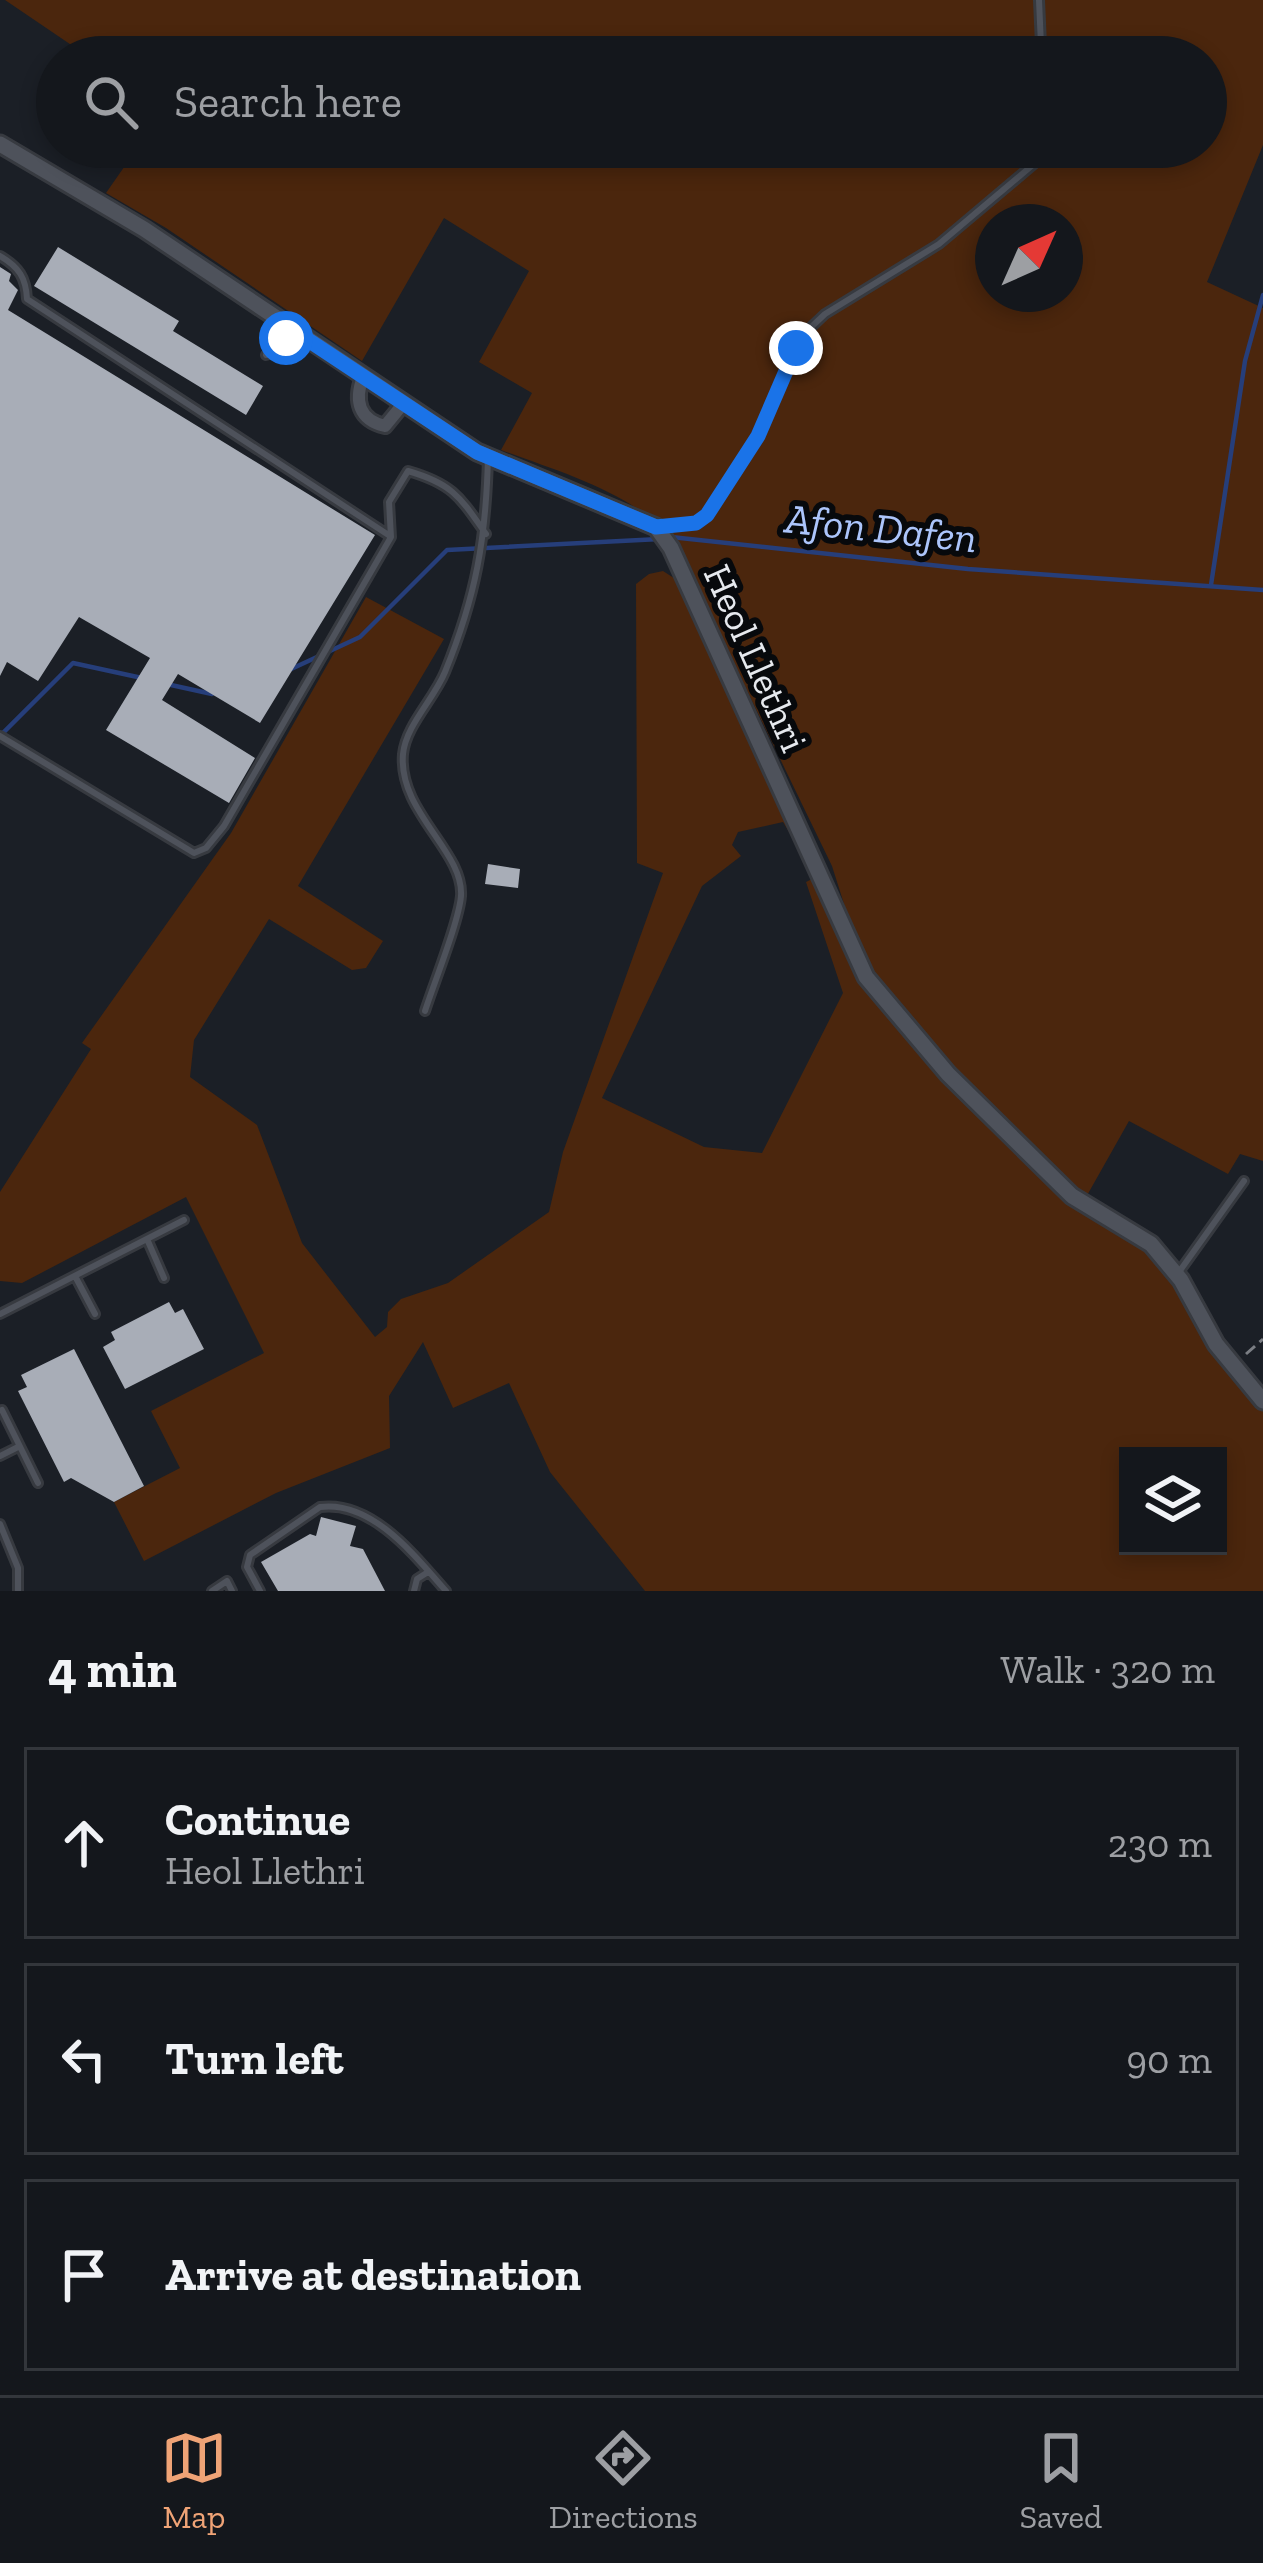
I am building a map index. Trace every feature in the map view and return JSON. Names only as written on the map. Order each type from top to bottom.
[{"type":"street","points":[[0,144],[36,165]]},
{"type":"street","points":[[41,168],[144,229],[488,456],[656,527]]},
{"type":"street","points":[[363,377],[358,400],[362,414],[372,423],[385,426],[403,404]]},
{"type":"street","name":"Heol Llethri","points":[[656,527],[671,548],[866,976],[948,1074],[1072,1196],[1151,1244],[1177,1275],[1216,1344],[1263,1401]]},
{"type":"lane","points":[[1039,0],[1041,36]]},
{"type":"lane","points":[[656,527],[696,523],[707,515],[758,436],[808,330],[825,314],[939,244],[1029,168]]},
{"type":"lane","points":[[0,256],[15,265],[26,284],[27,299],[392,537]]},
{"type":"lane","points":[[266,355],[276,351],[290,328]]},
{"type":"lane","points":[[425,1010],[461,896],[457,871],[416,809],[405,775],[404,746],[437,690],[462,631],[486,534],[488,456]]},
{"type":"lane","points":[[0,736],[194,853],[206,848],[248,788],[392,537],[389,502],[408,471],[438,480],[461,499],[486,534]]},
{"type":"lane","points":[[1177,1275],[1244,1181]]},
{"type":"lane","points":[[0,1314],[184,1220]]},
{"type":"lane","points":[[146,1239],[164,1278]]},
{"type":"lane","points":[[75,1276],[95,1314]]},
{"type":"lane","points":[[2,1410],[38,1483]]},
{"type":"lane","points":[[0,1456],[20,1446]]},
{"type":"lane","points":[[260,1591],[247,1567],[250,1555],[320,1507],[331,1505],[373,1519],[446,1591]]},
{"type":"lane","points":[[0,1524],[18,1568],[18,1591]]},
{"type":"lane","points":[[414,1591],[417,1580],[429,1572]]},
{"type":"lane","points":[[212,1591],[227,1581],[232,1591]]},
{"type":"path","points":[[1235,1363],[1263,1339]]},
{"type":"shaded area","points":[[5,0],[1263,0],[1263,145],[1207,282],[1263,308],[1263,1161],[1240,1154],[1228,1174],[1129,1121],[1085,1199],[962,1081],[874,975],[851,926],[832,866],[675,542],[618,497],[501,450],[532,393],[479,362],[529,271],[444,218],[362,361],[166,228],[106,193],[123,168],[1227,168],[1227,36],[58,36]]},
{"type":"shaded area","points":[[663,571],[677,580],[800,833],[798,847],[783,822],[738,832],[732,845],[741,856],[702,886],[602,1098],[704,1147],[762,1153],[843,993],[806,882],[820,875],[866,977],[1072,1196],[1151,1244],[1263,1404],[1263,1591],[645,1591],[550,1472],[509,1383],[453,1408],[423,1342],[389,1396],[390,1448],[276,1493],[144,1561],[114,1502],[180,1468],[151,1411],[264,1353],[186,1197],[22,1283],[0,1281],[0,1192],[91,1049],[82,1043],[231,833],[366,597],[444,639],[298,886],[383,941],[366,968],[352,970],[269,919],[194,1040],[190,1077],[257,1125],[302,1243],[375,1337],[387,1327],[388,1312],[401,1299],[448,1283],[549,1212],[563,1152],[663,873],[637,863],[636,584]]},
{"type":"building","points":[[58,247],[179,321],[173,331],[263,386],[246,415],[34,286]]},
{"type":"building","points":[[0,267],[11,274],[9,281],[18,290],[8,310],[375,535],[260,723],[178,674],[162,700],[255,758],[229,803],[106,730],[150,658],[79,617],[38,681],[7,662],[0,676]]},
{"type":"building","points":[[488,864],[520,869],[518,888],[485,884]]},
{"type":"building","points":[[169,1302],[175,1313],[183,1309],[204,1349],[125,1389],[103,1347],[115,1340],[111,1332]]},
{"type":"building","points":[[74,1349],[144,1486],[114,1502],[71,1478],[64,1482],[18,1391],[27,1387],[21,1375]]},
{"type":"building","points":[[321,1517],[356,1526],[350,1546],[363,1549],[385,1591],[278,1591],[261,1562],[310,1534],[316,1536]]},
{"type":"waterway","points":[[1211,585],[1245,361],[1263,295]]},
{"type":"waterway","name":"Afon Dafen","points":[[671,537],[968,569],[1263,590]]},
{"type":"waterway","name":"Afon Dafen","points":[[289,670],[360,637],[447,550],[660,539]]},
{"type":"waterway","name":"Afon Dafen","points":[[0,736],[73,663],[142,678]]},
{"type":"waterway","name":"Afon Dafen","points":[[171,685],[212,694]]},
{"type":"route","points":[[286,338],[290,328],[477,452],[656,527],[696,523],[707,515],[769,416],[796,348]]}]
